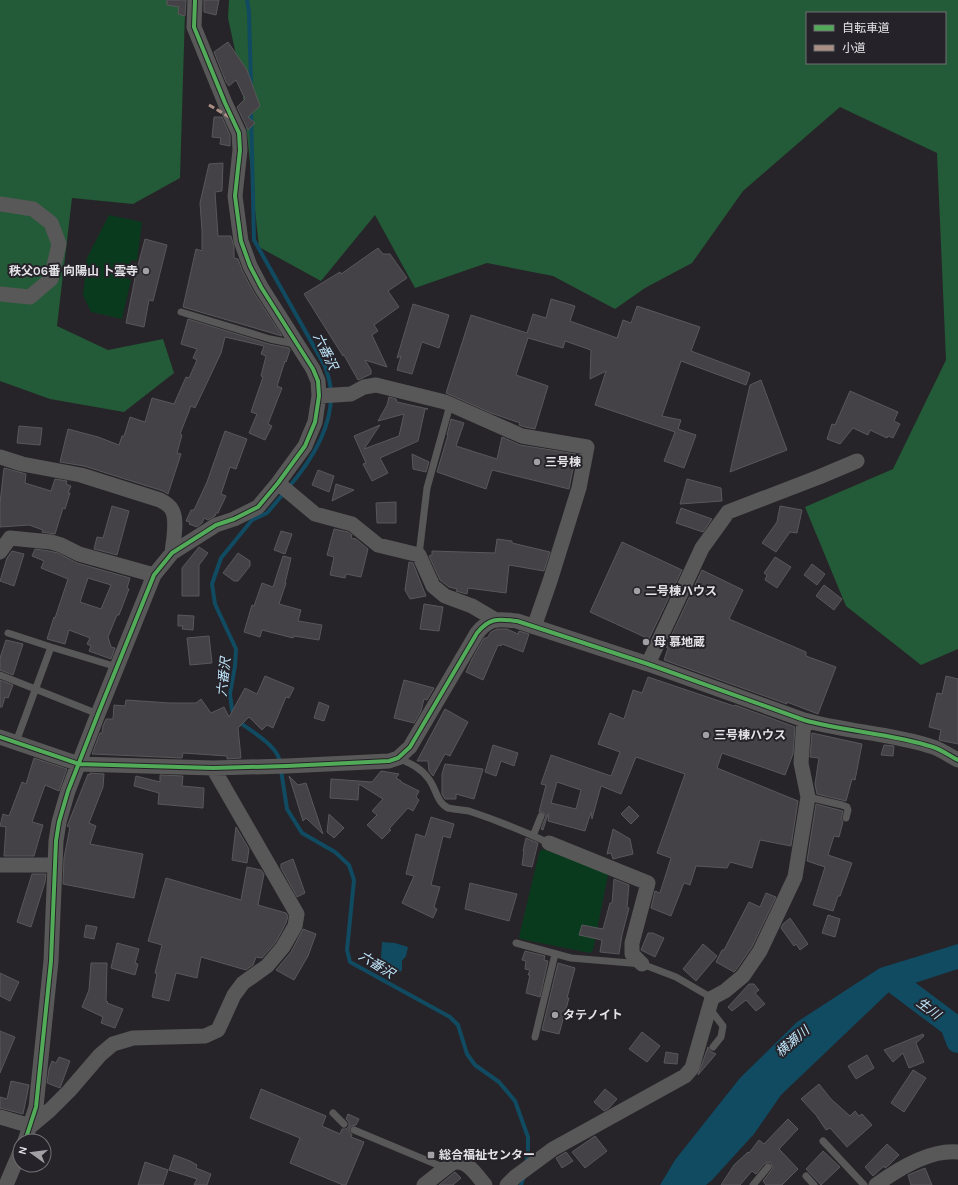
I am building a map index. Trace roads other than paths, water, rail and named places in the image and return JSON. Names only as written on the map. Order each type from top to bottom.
[{"type":"street","points":[[28,1133],[36,1107],[51,961],[54,865],[59,822],[68,791],[98,714],[154,575],[172,553],[216,525],[234,519],[258,507],[280,485],[305,446],[315,422],[319,396],[318,381],[313,369],[261,287],[250,266],[241,241],[235,196],[240,150],[239,133],[194,27],[195,0]]},
{"type":"street","points":[[0,204],[33,210],[51,223],[59,244],[51,279],[30,297],[0,294]]},
{"type":"street","points":[[319,396],[351,394],[364,387],[376,384],[450,405],[522,436],[587,447],[579,488],[534,627]]},
{"type":"street","points":[[0,457],[22,464],[81,475],[160,500],[167,504],[173,511],[175,525],[172,553]]},
{"type":"street","points":[[648,664],[702,548],[728,512],[857,462]]},
{"type":"street","points":[[280,485],[315,514],[352,524],[378,545],[420,555],[433,586],[445,596],[472,606],[494,619],[516,621],[648,664],[804,720],[825,726],[903,739],[935,748],[958,760]]},
{"type":"street","points":[[0,552],[10,538],[51,542],[79,554],[154,575]]},
{"type":"street","points":[[0,737],[79,764],[213,768],[281,767],[381,762],[398,758],[410,747],[477,633],[484,625],[494,619]]},
{"type":"street","points":[[511,1181],[553,1149],[685,1076],[692,1068],[710,1004],[743,976],[760,951],[795,877],[808,797],[801,763],[804,720]]},
{"type":"street","points":[[31,1126],[69,1091],[100,1055],[113,1044],[133,1038],[206,1036],[218,1030],[234,995],[243,983],[267,966],[283,947],[295,926],[296,914],[213,768]]},
{"type":"street","points":[[549,843],[648,883],[632,943],[632,954],[642,964]]},
{"type":"street","points":[[0,865],[54,865]]},
{"type":"street","points":[[0,1117],[31,1126]]},
{"type":"street","points":[[876,1185],[912,1162],[937,1152],[958,1152]]},
{"type":"street","points":[[424,1185],[452,1162],[456,1161],[469,1168],[484,1185]]},
{"type":"street","points":[[6,1185],[12,1171]]},
{"type":"lane","points":[[181,312],[270,339],[297,344]]},
{"type":"lane","points":[[420,555],[427,488],[450,405]]},
{"type":"lane","points":[[8,633],[117,667]]},
{"type":"lane","points":[[16,742],[51,647]]},
{"type":"lane","points":[[0,675],[98,714]]},
{"type":"lane","points":[[398,758],[414,765],[423,772],[432,783],[442,804],[450,808],[458,808],[468,811],[549,843]]},
{"type":"lane","points":[[808,797],[847,807],[848,810],[846,818]]},
{"type":"lane","points":[[533,836],[541,816]]},
{"type":"lane","points":[[516,943],[571,958],[642,964],[676,977],[710,1004],[713,1013],[723,1026],[721,1037],[713,1047]]},
{"type":"lane","points":[[534,1038],[555,954]]},
{"type":"lane","points":[[333,1113],[344,1124]]},
{"type":"lane","points":[[354,1130],[445,1168]]},
{"type":"lane","points":[[822,1141],[864,1185]]},
{"type":"lane","points":[[753,1185],[768,1167]]},
{"type":"lane","points":[[806,1176],[814,1185]]},
{"type":"water","points":[[382,942],[395,943],[408,947],[406,956],[402,961],[402,970],[400,972],[389,969],[381,958]]},
{"type":"water","name":"横瀬川","points":[[958,944],[958,969],[890,991],[781,1095],[754,1134],[706,1185],[660,1185],[675,1160],[740,1078],[797,1022],[880,968]]},
{"type":"waterway","points":[[247,0],[249,12],[251,84]]},
{"type":"waterway","name":"六番沢","points":[[251,109],[254,240],[325,366],[330,384],[331,398],[326,426],[306,465],[288,488]]},
{"type":"waterway","name":"六番沢","points":[[235,715],[232,710],[230,694],[235,666],[236,649],[215,604],[212,584],[221,558],[252,520],[267,513],[284,493]]},
{"type":"waterway","name":"六番沢","points":[[239,721],[271,746],[279,757],[280,763]]},
{"type":"waterway","name":"六番沢","points":[[281,770],[287,809],[302,833],[335,852],[349,865],[354,880],[347,950],[350,962],[450,1017],[458,1025],[467,1054],[475,1065],[499,1082],[515,1101],[528,1137],[528,1155],[526,1163]]},
{"type":"waterway","name":"生川","points":[[892,980],[952,1025],[958,1041]]},
{"type":"waterway","name":"六番沢","points":[[521,1185],[524,1176]]},
{"type":"place","name":"秩父06番 向陽山 卜雲寺","points":[[146,271]]},
{"type":"place","name":"三号棟","points":[[537,462]]},
{"type":"place","name":"二号棟ハウス","points":[[637,591]]},
{"type":"place","name":"母 慕地蔵","points":[[646,642]]},
{"type":"place","name":"三号棟ハウス","points":[[706,735]]},
{"type":"place","name":"タテノイト","points":[[555,1015]]},
{"type":"place","name":"総合福祉センター","points":[[431,1155]]}]
